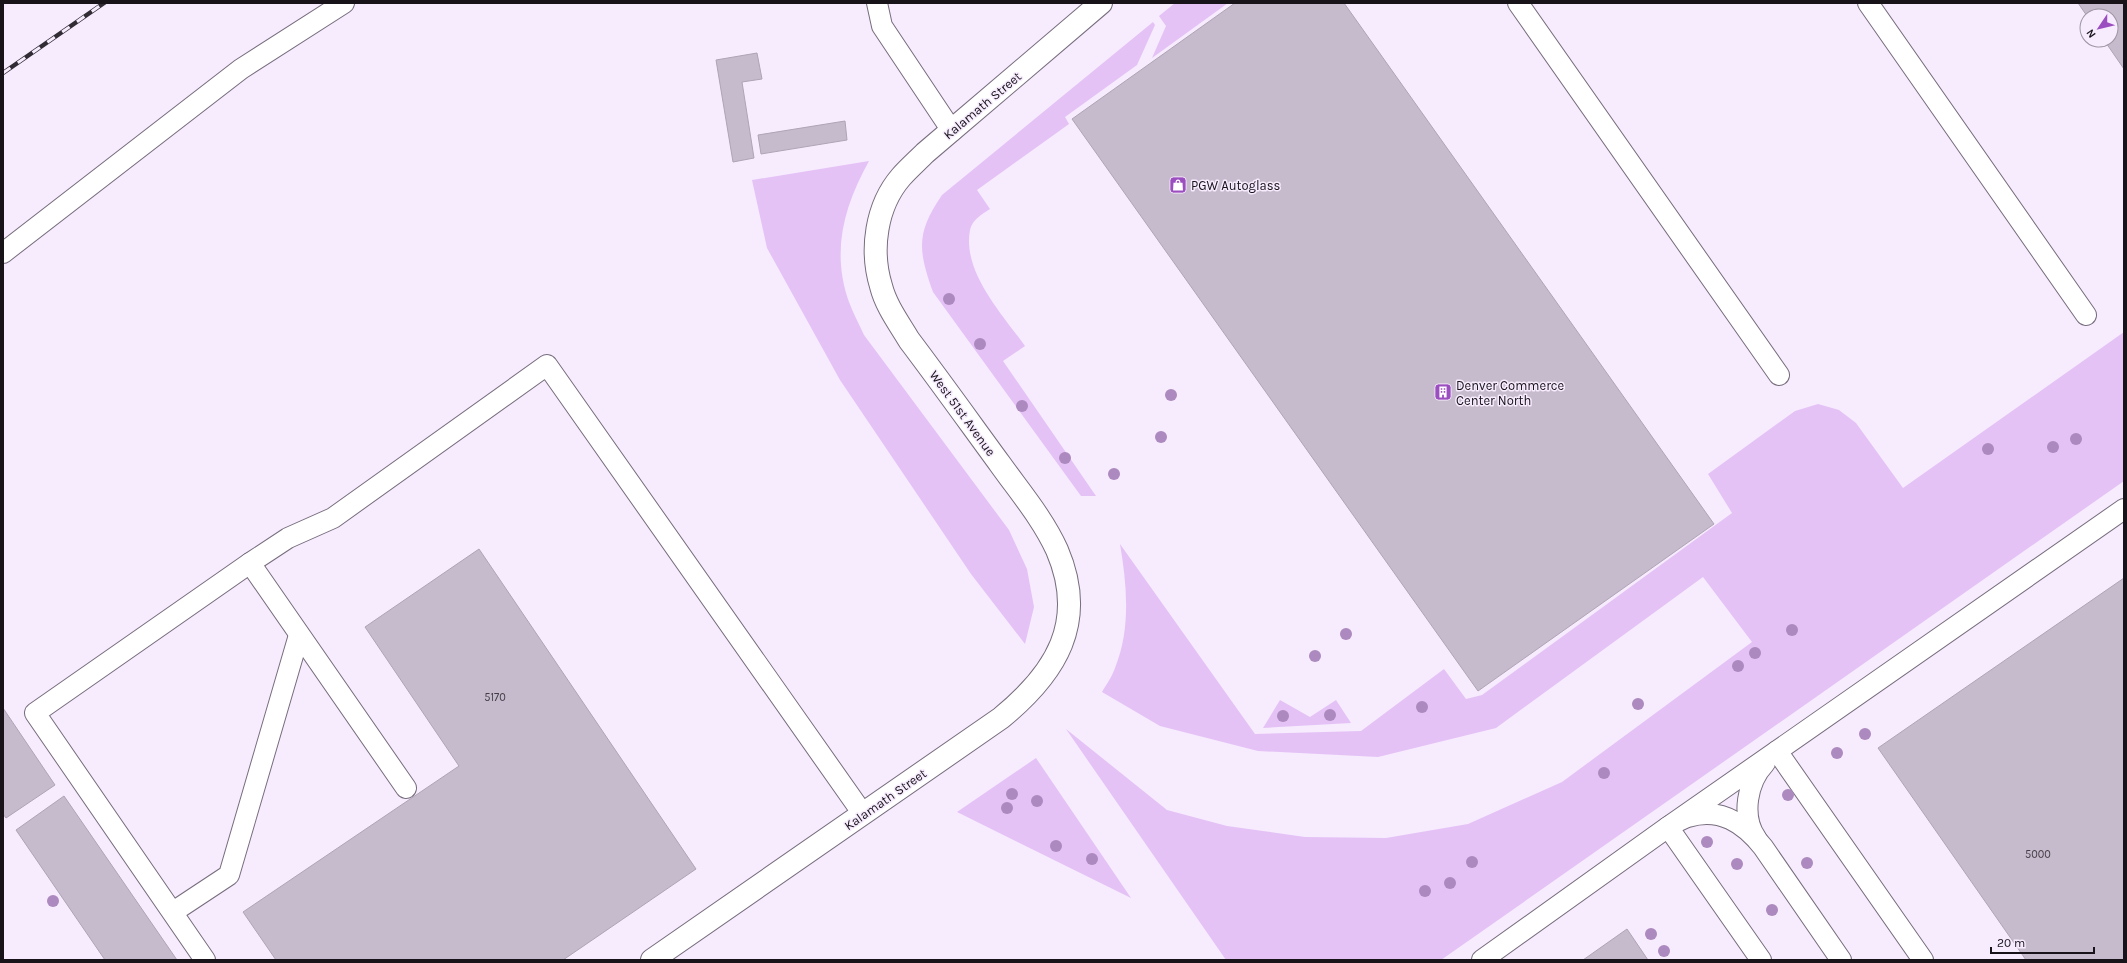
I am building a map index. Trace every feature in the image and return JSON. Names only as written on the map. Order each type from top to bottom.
[{"type":"street","name":"Kalamath Street","points":[[880,221],[885,201],[901,177],[925,153],[1102,3]]},
{"type":"street","name":"West 51st Avenue","points":[[880,221],[876,243],[876,265],[881,287],[891,311],[909,340],[1044,528],[1059,556],[1065,575],[1068,600]]},
{"type":"street","name":"Kalamath Street","points":[[652,960],[1001,718],[1020,702],[1050,669],[1062,645],[1067,621],[1068,600]]},
{"type":"lane","points":[[3,253],[241,69],[344,3]]},
{"type":"lane","points":[[877,3],[882,26],[952,131]]},
{"type":"lane","points":[[1518,3],[1779,375]]},
{"type":"lane","points":[[1868,3],[2086,315]]},
{"type":"lane","points":[[206,960],[35,713],[288,538],[333,518],[547,365],[863,814]]},
{"type":"lane","points":[[1482,960],[1668,827],[2124,509]]},
{"type":"lane","points":[[250,563],[406,788]]},
{"type":"lane","points":[[173,912],[228,875],[299,635]]},
{"type":"lane","points":[[1775,752],[1757,771],[1749,791],[1748,813],[1753,834],[1841,960]]},
{"type":"lane","points":[[1775,752],[1924,960]]},
{"type":"lane","points":[[1668,827],[1688,817],[1709,814],[1731,818],[1749,830],[1758,840]]},
{"type":"lane","points":[[1668,827],[1761,960]]},
{"type":"shaded area","points":[[1175,3],[1228,3],[1152,58],[1166,26],[1159,16]]},
{"type":"shaded area","points":[[1153,22],[1155,25],[1137,65],[1065,117],[1069,124],[977,190],[990,209],[975,220],[970,230],[969,246],[972,261],[978,277],[996,307],[1025,346],[1003,361],[1096,496],[1081,496],[933,292],[924,264],[922,242],[928,220],[942,195]]},
{"type":"shaded area","points":[[869,161],[853,195],[843,229],[841,265],[849,302],[864,335],[1009,530],[1027,569],[1034,607],[1025,644],[971,574],[840,380],[767,248],[752,180]]},
{"type":"shaded area","points":[[2124,332],[2124,481],[1441,960],[1226,960],[1066,729],[1167,810],[1227,826],[1305,837],[1386,838],[1468,824],[1562,782],[1752,642],[1703,577],[1496,728],[1378,757],[1258,751],[1160,726],[1102,692],[1115,668],[1124,638],[1126,591],[1120,544],[1255,734],[1361,731],[1444,669],[1466,699],[1482,695],[1732,513],[1708,474],[1795,411],[1818,404],[1839,410],[1856,423],[1903,488]]},
{"type":"shaded area","points":[[1280,700],[1310,717],[1336,700],[1351,723],[1263,728]]},
{"type":"shaded area","points":[[1036,758],[1131,898],[957,812]]},
{"type":"building","name":"Denver Commerce Center North","points":[[1235,3],[1344,3],[1714,524],[1478,691],[1072,119]]},
{"type":"building","points":[[2078,3],[2124,3],[2124,69],[2110,48],[2119,48],[2119,8],[2081,8]]},
{"type":"building","points":[[757,53],[762,79],[742,82],[754,158],[733,162],[716,60]]},
{"type":"building","points":[[845,121],[847,140],[761,154],[758,135]]},
{"type":"building","points":[[479,549],[696,869],[563,960],[276,960],[243,912],[459,766],[365,627]]},
{"type":"building","points":[[2124,578],[2124,960],[2026,960],[1878,748]]},
{"type":"building","points":[[3,708],[55,785],[6,818],[3,814]]},
{"type":"building","points":[[64,796],[177,960],[105,960],[16,830]]},
{"type":"building","points":[[1627,929],[1648,960],[1583,960]]},
{"type":"railway","points":[[3,73],[104,3]]},
{"type":"place","name":"PGW Autoglass","points":[[1178,185]]},
{"type":"place","name":"Denver Commerce Center North","points":[[1443,392]]}]
